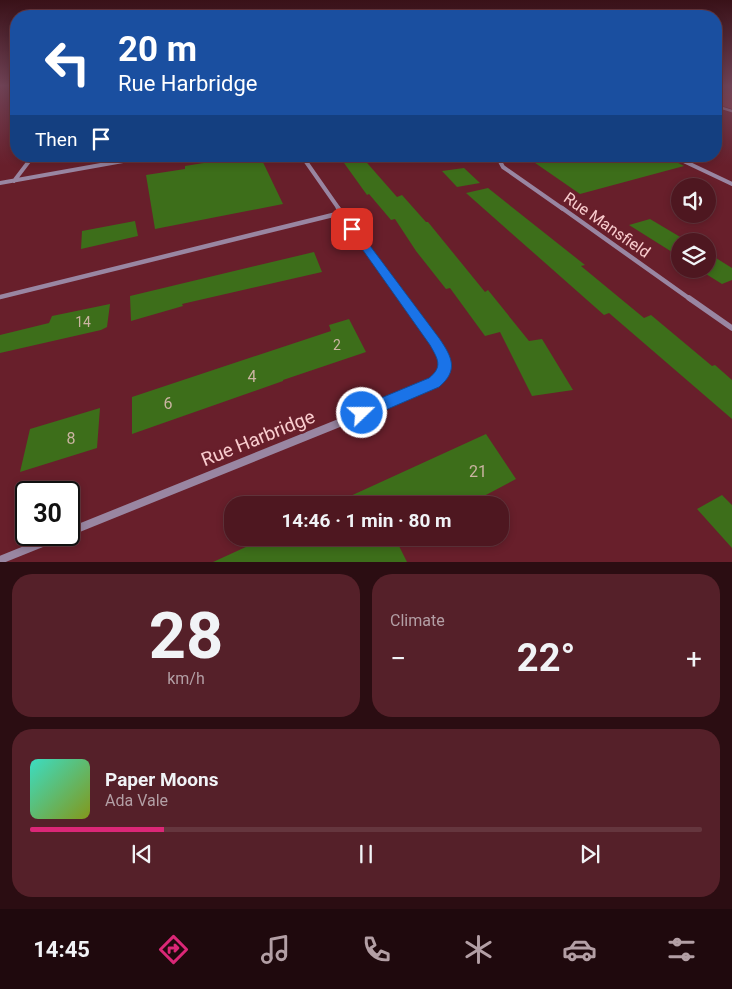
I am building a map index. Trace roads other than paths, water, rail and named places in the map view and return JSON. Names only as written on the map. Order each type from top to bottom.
[{"type":"street","points":[[14,181],[28,162]]},
{"type":"street","points":[[0,183],[118,162]]},
{"type":"street","name":"Rue Harbridge","points":[[80,528],[417,391],[443,375],[445,364],[442,353],[306,162]]},
{"type":"street","name":"Rue Mansfield","points":[[500,162],[503,167],[732,328]]},
{"type":"street","points":[[686,162],[732,184]]},
{"type":"street","points":[[0,297],[341,213]]},
{"type":"street","points":[[0,560],[35,546]]}]
